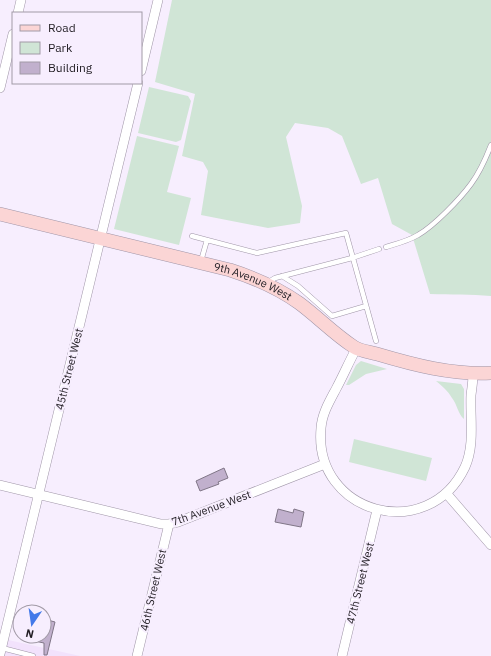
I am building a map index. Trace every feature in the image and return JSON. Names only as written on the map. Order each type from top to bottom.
[{"type":"street","points":[[18,12],[21,0]]},
{"type":"street","points":[[142,67],[158,0]]},
{"type":"street","points":[[0,88],[12,38]]},
{"type":"street","name":"45th Street West","points":[[1,651],[138,84]]},
{"type":"street","name":"9th Avenue West","points":[[0,214],[236,272],[276,289],[300,304],[356,349],[455,373],[491,373]]},
{"type":"street","points":[[356,349],[323,414],[320,439],[321,451],[325,464],[335,481],[347,495],[357,502],[378,510],[390,512],[416,510],[430,504],[446,493],[460,476],[466,465],[470,451],[471,394],[473,374]]},
{"type":"street","name":"7th Avenue West","points":[[0,485],[161,524],[169,524],[178,522],[325,464]]},
{"type":"street","points":[[446,493],[491,545]]},
{"type":"street","name":"47th Street West","points":[[342,656],[378,510]]},
{"type":"street","name":"46th Street West","points":[[137,656],[169,524]]},
{"type":"lane","points":[[386,247],[418,235],[442,216],[471,184],[491,145]]},
{"type":"lane","points":[[192,236],[257,253],[346,233],[376,341]]},
{"type":"lane","points":[[200,263],[207,240]]},
{"type":"lane","points":[[265,284],[275,278],[352,258],[379,249]]},
{"type":"lane","points":[[282,276],[298,286],[332,316],[366,306]]},
{"type":"lane","points":[[1,651],[33,656]]},
{"type":"shaded area","points":[[8,640],[12,641],[12,644],[26,644],[80,656],[4,656]]},
{"type":"green space","points":[[172,0],[491,0],[491,296],[430,294],[412,235],[392,224],[378,178],[361,184],[342,136],[328,128],[295,123],[286,137],[302,206],[300,223],[268,228],[201,215],[208,171],[203,162],[182,156],[195,94],[155,82]]},
{"type":"green space","points":[[149,87],[188,96],[191,101],[181,140],[176,142],[138,133]]},
{"type":"green space","points":[[137,136],[179,146],[167,192],[191,198],[179,245],[114,229]]},
{"type":"green space","points":[[361,361],[387,369],[366,374],[349,385],[346,385],[356,365]]},
{"type":"green space","points":[[436,381],[461,384],[464,389],[464,419],[450,395]]},
{"type":"green space","points":[[354,439],[432,458],[426,481],[349,462]]},
{"type":"building","points":[[224,468],[228,478],[218,482],[219,484],[200,491],[196,481]]},
{"type":"building","points":[[278,509],[293,513],[294,509],[304,512],[301,527],[275,522]]},
{"type":"building","points":[[52,621],[55,622],[52,634]]},
{"type":"building","points":[[44,644],[50,644],[47,655],[44,655]]}]
